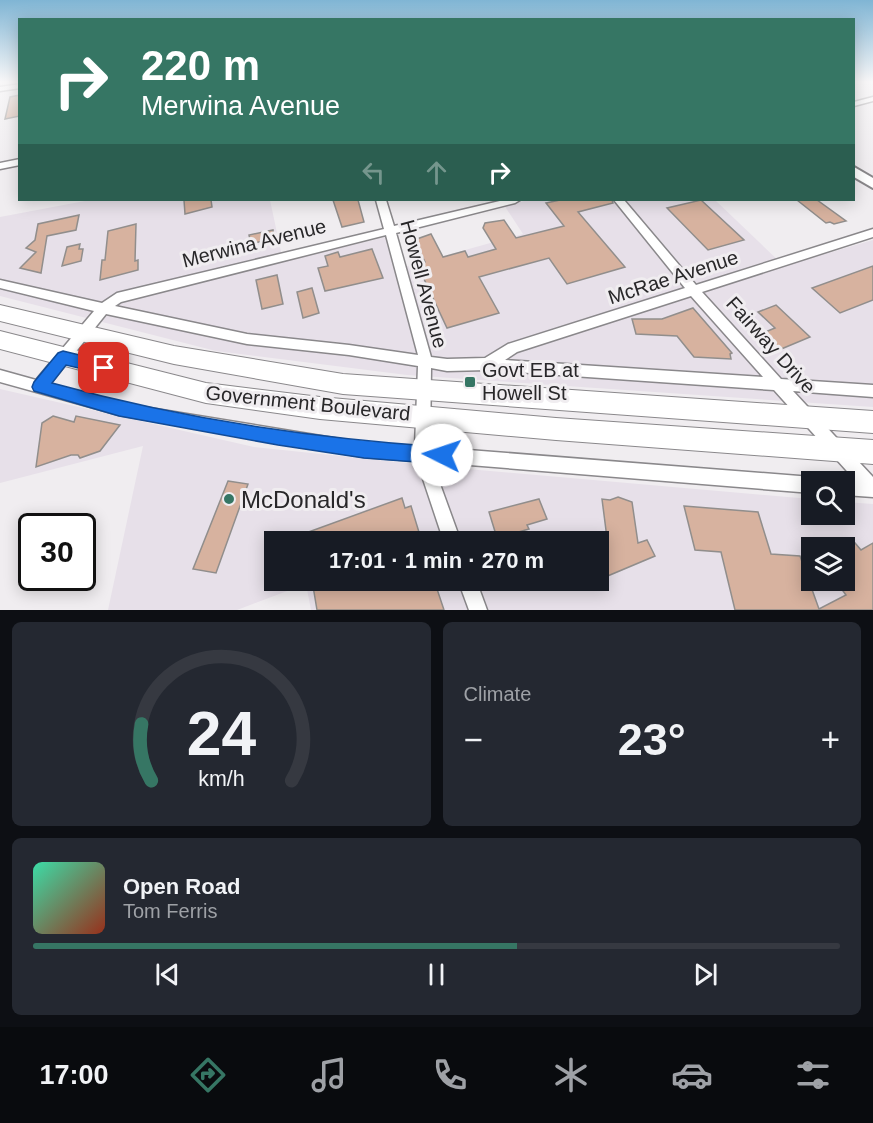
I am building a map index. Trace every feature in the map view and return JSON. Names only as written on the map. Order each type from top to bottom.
[{"type":"main road","name":"Government Boulevard","points":[[0,312],[230,366],[343,384],[873,422]]},
{"type":"main road","name":"Government Boulevard","points":[[0,340],[206,393],[320,408],[423,415],[556,429],[873,452]]},
{"type":"street","points":[[0,166],[18,162]]},
{"type":"street","points":[[855,172],[873,184]]},
{"type":"street","name":"Howell Avenue","points":[[381,201],[425,352],[422,454]]},
{"type":"street","name":"Merwina Avenue","points":[[39,387],[104,309],[117,298],[511,201]]},
{"type":"street","name":"Fairway Drive","points":[[620,201],[693,290],[873,489]]},
{"type":"street","name":"McRae Avenue","points":[[487,364],[513,348],[873,233]]},
{"type":"street","points":[[0,284],[247,339],[447,365],[487,364],[873,391]]},
{"type":"street","name":"Government Boulevard","points":[[0,376],[119,409],[364,450],[801,484]]},
{"type":"street","points":[[422,454],[449,531]]},
{"type":"street","points":[[855,488],[873,489]]},
{"type":"street","points":[[471,591],[478,610]]},
{"type":"shaded area","points":[[85,201],[270,201],[283,261],[395,235],[404,267],[523,234],[504,205],[524,201],[612,201],[614,203],[623,201],[716,201],[784,266],[873,240],[873,407],[407,375],[216,351],[0,296],[0,217]]},
{"type":"shaded area","points":[[0,389],[254,447],[445,467],[801,498],[801,525],[855,525],[855,503],[873,504],[873,610],[311,610],[307,591],[609,591],[609,531],[264,531],[264,591],[287,591],[237,610],[108,610],[143,446],[0,483]]},
{"type":"building","points":[[7,109],[18,109],[18,116],[5,119]]},
{"type":"building","points":[[184,201],[211,201],[212,207],[185,214]]},
{"type":"building","points":[[333,201],[358,201],[364,222],[342,227]]},
{"type":"building","points":[[612,201],[613,203],[578,212],[625,267],[567,284],[549,258],[479,277],[499,313],[447,328],[417,264],[425,262],[414,240],[431,234],[443,257],[465,251],[468,257],[496,249],[483,228],[485,223],[504,220],[516,238],[564,226],[546,203]]},
{"type":"building","points":[[702,201],[744,240],[708,250],[667,208]]},
{"type":"building","points":[[798,201],[818,201],[846,221],[826,223]]},
{"type":"building","points":[[79,215],[76,230],[47,236],[41,273],[20,268],[36,252],[26,248],[35,240],[38,224]]},
{"type":"building","points":[[136,224],[135,261],[138,260],[138,270],[100,280],[108,231]]},
{"type":"building","points":[[273,230],[274,238],[251,244],[249,235]]},
{"type":"building","points":[[80,244],[79,249],[83,249],[81,261],[62,266],[67,247]]},
{"type":"building","points":[[372,249],[383,278],[325,291],[318,268],[328,266],[325,256],[338,252],[340,257]]},
{"type":"building","points":[[873,266],[873,300],[840,313],[812,288]]},
{"type":"building","points":[[277,275],[283,304],[262,309],[256,280]]},
{"type":"building","points":[[312,288],[319,313],[303,318],[297,292]]},
{"type":"building","points":[[776,305],[810,337],[774,352],[758,335],[775,328],[758,312]]},
{"type":"building","points":[[693,308],[732,353],[730,354],[731,359],[694,357],[677,336],[636,334],[632,319],[662,319]]},
{"type":"building","points":[[53,416],[74,422],[76,416],[120,425],[100,451],[80,458],[78,455],[71,455],[36,467],[42,423]]},
{"type":"building","points":[[228,481],[248,484],[216,573],[193,569]]},
{"type":"building","points":[[618,497],[632,502],[638,543],[647,540],[655,556],[609,575],[609,531],[606,531],[602,499],[610,500]]},
{"type":"building","points":[[402,498],[405,508],[411,506],[419,531],[311,531]]},
{"type":"building","points":[[539,499],[547,519],[527,525],[529,529],[522,531],[495,531],[489,512]]},
{"type":"building","points":[[684,506],[758,512],[771,554],[800,556],[801,591],[813,591],[819,609],[846,595],[843,591],[855,591],[855,543],[861,550],[873,543],[873,610],[735,610],[721,552],[695,550]]},
{"type":"building","points":[[314,591],[438,591],[444,610],[317,610]]},
{"type":"place","name":"Govt EB at Howell St","points":[[470,382]]},
{"type":"place","name":"McDonald's","points":[[229,499]]},
{"type":"route","points":[[104,368],[63,357],[39,387],[119,409],[278,437],[364,450],[442,455]]}]
